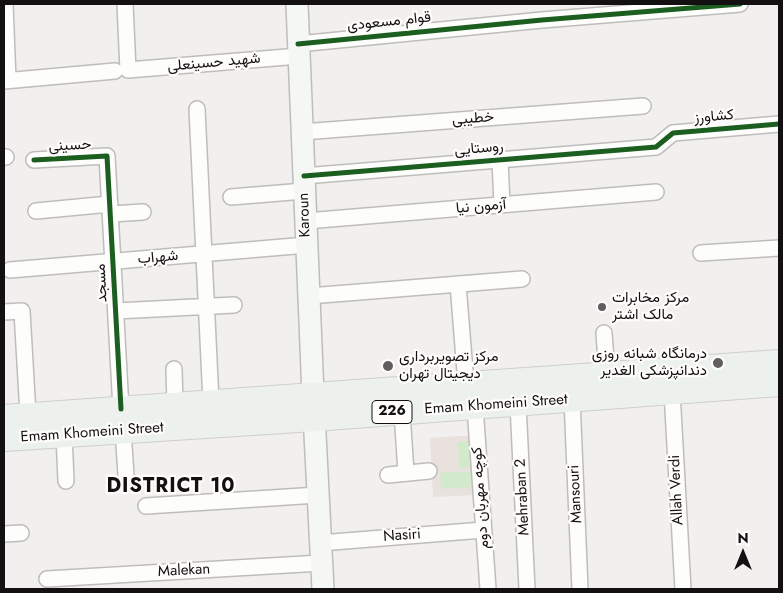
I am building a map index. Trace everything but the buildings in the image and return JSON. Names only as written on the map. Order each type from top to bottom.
[{"type":"main road","name":"Karoun","points":[[297,4],[314,419]]},
{"type":"main road","name":"Emam Khomeini Street","points":[[4,439],[64,435],[175,405],[779,362]]},
{"type":"main road","name":"Emam Khomeini Street","points":[[4,417],[28,415],[122,420],[314,419],[779,384]]},
{"type":"main road","points":[[314,419],[323,589]]},
{"type":"street","points":[[4,4],[6,80]]},
{"type":"street","points":[[122,71],[124,4]]},
{"type":"street","name":"قوام مسعودی","points":[[299,50],[542,20],[740,4]]},
{"type":"street","name":"شهید حسینعلی","points":[[6,80],[122,71],[299,50]]},
{"type":"street","name":"خطیبی","points":[[302,132],[643,106]]},
{"type":"street","points":[[197,109],[211,402]]},
{"type":"street","name":"کشاورز","points":[[656,147],[673,133],[779,124]]},
{"type":"street","name":"روستایی","points":[[231,197],[304,184],[500,160],[656,147]]},
{"type":"street","name":"حسینی","points":[[34,160],[107,156]]},
{"type":"street","name":"مسجد","points":[[107,156],[126,475]]},
{"type":"street","points":[[500,160],[502,205]]},
{"type":"street","name":"آزمون نیا","points":[[306,222],[656,192]]},
{"type":"street","points":[[36,211],[110,209],[143,212]]},
{"type":"street","name":"شهراب","points":[[10,270],[307,245]]},
{"type":"street","points":[[700,253],[779,248]]},
{"type":"street","points":[[309,296],[522,279]]},
{"type":"street","points":[[458,284],[466,384]]},
{"type":"street","points":[[116,311],[234,305]]},
{"type":"street","points":[[4,312],[22,311],[28,415]]},
{"type":"street","points":[[604,333],[608,374]]},
{"type":"street","points":[[174,369],[175,405]]},
{"type":"street","name":"Allah Verdi","points":[[672,392],[683,589]]},
{"type":"street","name":"Mansouri","points":[[572,399],[580,589]]},
{"type":"street","name":"Mehraban 2","points":[[518,404],[528,589]]},
{"type":"street","name":"کوچه مهربان دوم","points":[[474,407],[488,589]]},
{"type":"street","points":[[402,412],[406,473]]},
{"type":"street","points":[[64,435],[66,481]]},
{"type":"street","points":[[388,475],[429,471]]},
{"type":"street","points":[[146,506],[318,495]]},
{"type":"street","name":"Nasiri","points":[[321,553],[483,530]]},
{"type":"street","points":[[4,534],[21,533]]},
{"type":"street","name":"Malekan","points":[[48,578],[121,582],[321,553]]},
{"type":"shaded area","points":[[473,435],[476,495],[433,497],[430,438]]},
{"type":"green space","points":[[471,441],[472,467],[459,468],[458,442]]},
{"type":"green space","points":[[472,471],[473,487],[441,489],[440,473]]},
{"type":"cycle path","points":[[298,44],[542,20],[740,4]]},
{"type":"cycle path","points":[[304,176],[656,147],[673,133],[779,124]]},
{"type":"cycle path","points":[[34,160],[107,156],[121,409]]},
{"type":"place","name":"مرکز مخابرات مالک اشتر","points":[[602,307]]},
{"type":"place","name":"درمانگاه شبانه روزی دندانپزشکی الغدیر","points":[[718,363]]},
{"type":"place","name":"مرکز تصویربرداری دیجیتال تهران","points":[[388,366]]},
{"type":"district","name":"DISTRICT 10","points":[[171,487]]}]
